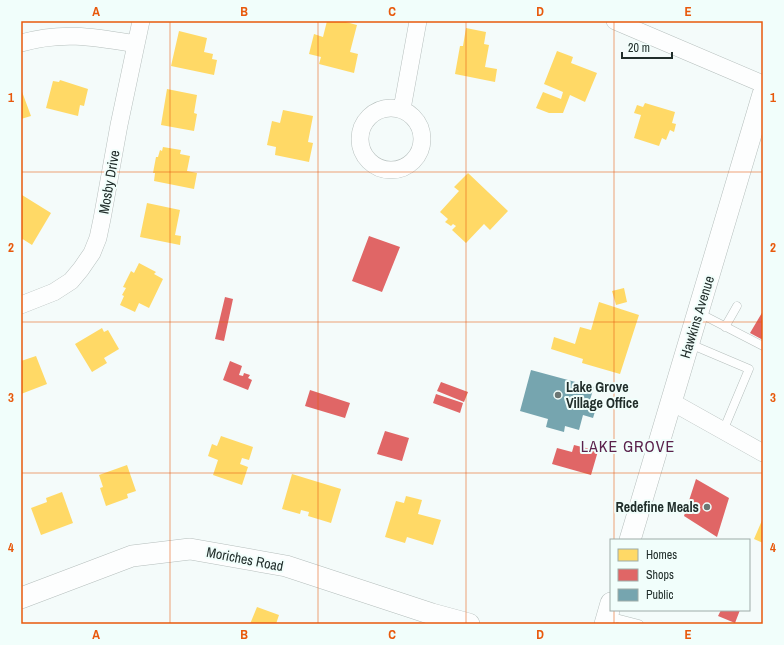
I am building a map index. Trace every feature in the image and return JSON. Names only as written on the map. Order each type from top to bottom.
[{"type":"street","name":"Mosby Drive","points":[[21,305],[54,292],[70,281],[92,253],[98,238],[119,125],[141,21]]},
{"type":"street","points":[[402,109],[418,21]]},
{"type":"street","points":[[615,21],[763,84]]},
{"type":"street","points":[[21,43],[40,37],[60,36],[95,37],[136,44]]},
{"type":"street","name":"Hawkins Avenue","points":[[630,539],[698,313],[759,120],[763,94]]},
{"type":"street","points":[[672,402],[763,453]]},
{"type":"street","name":"Moriches Road","points":[[21,598],[132,556],[190,549],[286,566],[432,614],[469,624]]},
{"type":"lane","points":[[725,327],[737,306]]},
{"type":"lane","points":[[698,313],[763,346]]},
{"type":"lane","points":[[689,344],[749,369],[723,431]]},
{"type":"lane","points":[[608,614],[639,624]]},
{"type":"building: Homes","points":[[327,21],[342,21],[357,25],[350,52],[358,54],[354,73],[319,64],[321,57],[309,54],[314,34],[323,37]]},
{"type":"building: Homes","points":[[466,28],[486,32],[484,44],[489,45],[485,67],[497,69],[495,82],[455,74],[460,46],[463,46]]},
{"type":"building: Homes","points":[[179,31],[207,38],[204,52],[213,54],[212,59],[217,60],[214,75],[171,66]]},
{"type":"building: Homes","points":[[557,51],[573,57],[571,63],[597,73],[585,102],[570,95],[563,113],[549,113],[536,108],[543,92],[561,99],[563,92],[544,84]]},
{"type":"building: Homes","points":[[60,80],[88,89],[84,106],[80,105],[78,116],[46,108],[53,81],[59,82]]},
{"type":"building: Homes","points":[[21,89],[31,116],[21,119]]},
{"type":"building: Homes","points":[[167,89],[197,95],[194,113],[197,114],[194,131],[161,125]]},
{"type":"building: Homes","points":[[645,103],[675,112],[672,123],[676,124],[674,132],[670,130],[666,140],[662,138],[659,146],[634,138],[641,115],[634,113],[637,105],[643,107]]},
{"type":"building: Homes","points":[[283,110],[313,116],[308,142],[313,143],[309,162],[275,155],[276,147],[267,145],[272,121],[280,123]]},
{"type":"building: Homes","points":[[163,147],[181,150],[180,154],[190,156],[187,171],[197,173],[194,189],[154,181],[155,173],[153,173],[156,157],[158,157],[160,150],[162,151]]},
{"type":"building: Homes","points":[[468,173],[508,211],[490,230],[484,224],[466,243],[452,230],[456,226],[453,224],[451,226],[445,222],[448,219],[440,212],[459,191],[454,187]]},
{"type":"building: Homes","points":[[22,195],[51,213],[32,245],[21,238]]},
{"type":"building: Homes","points":[[147,203],[180,210],[175,235],[181,236],[180,245],[140,237]]},
{"type":"building: Homes","points":[[139,263],[156,272],[154,274],[163,279],[149,308],[139,303],[135,312],[120,305],[124,296],[122,295],[126,288],[123,287],[131,271],[134,273]]},
{"type":"building: Homes","points":[[624,288],[627,302],[616,305],[612,291]]},
{"type":"building: Homes","points":[[599,302],[639,315],[620,374],[582,363],[583,359],[551,349],[554,337],[575,344],[580,327],[591,330]]},
{"type":"building: Homes","points":[[102,328],[104,332],[108,330],[119,349],[104,358],[107,363],[92,372],[75,344]]},
{"type":"building: Homes","points":[[36,356],[47,384],[21,394],[21,361]]},
{"type":"building: Homes","points":[[221,436],[253,447],[249,460],[242,458],[240,464],[248,467],[242,485],[213,475],[218,460],[208,456],[212,444],[217,446]]},
{"type":"building: Homes","points":[[127,465],[136,491],[127,494],[128,498],[106,506],[100,488],[103,487],[99,475]]},
{"type":"building: Homes","points":[[292,474],[341,489],[331,523],[308,516],[309,512],[301,510],[300,514],[282,509]]},
{"type":"building: Homes","points":[[62,492],[73,523],[41,535],[31,508],[47,502],[46,498]]},
{"type":"building: Homes","points":[[406,496],[422,500],[418,514],[441,520],[433,545],[407,537],[405,543],[385,537],[396,501],[404,503]]},
{"type":"building: Homes","points":[[763,518],[763,543],[754,539]]},
{"type":"building: Homes","points":[[257,607],[279,615],[276,624],[250,624]]},
{"type":"building: Shops","points":[[369,236],[400,247],[382,292],[352,281]]},
{"type":"building: Shops","points":[[225,297],[233,299],[224,341],[215,339]]},
{"type":"building: Shops","points":[[763,311],[763,340],[750,333]]},
{"type":"building: Shops","points":[[230,361],[242,366],[239,375],[243,376],[244,373],[250,375],[248,378],[252,380],[248,390],[223,380]]},
{"type":"building: Shops","points":[[441,382],[468,392],[464,402],[437,391]]},
{"type":"building: Shops","points":[[310,390],[350,403],[345,418],[305,406]]},
{"type":"building: Shops","points":[[436,394],[463,403],[460,413],[433,403]]},
{"type":"building: Shops","points":[[385,431],[409,438],[402,461],[377,454]]},
{"type":"building: Shops","points":[[574,445],[598,451],[591,475],[552,464],[557,448],[572,452]]},
{"type":"building: Shops","name":"Redefine Meals","points":[[696,479],[729,498],[717,537],[684,516]]},
{"type":"building: Shops","points":[[720,611],[740,611],[735,623],[718,616]]},
{"type":"building: Public","name":"Lake Grove Village Office","points":[[531,370],[594,387],[589,403],[597,405],[593,418],[583,415],[579,430],[565,426],[564,432],[546,427],[548,419],[520,411]]},
{"type":"place","name":"Lake Grove Village Office","points":[[558,395]]},
{"type":"place","name":"Redefine Meals","points":[[707,507]]},
{"type":"district","name":"LAKE GROVE","points":[[628,446]]}]
